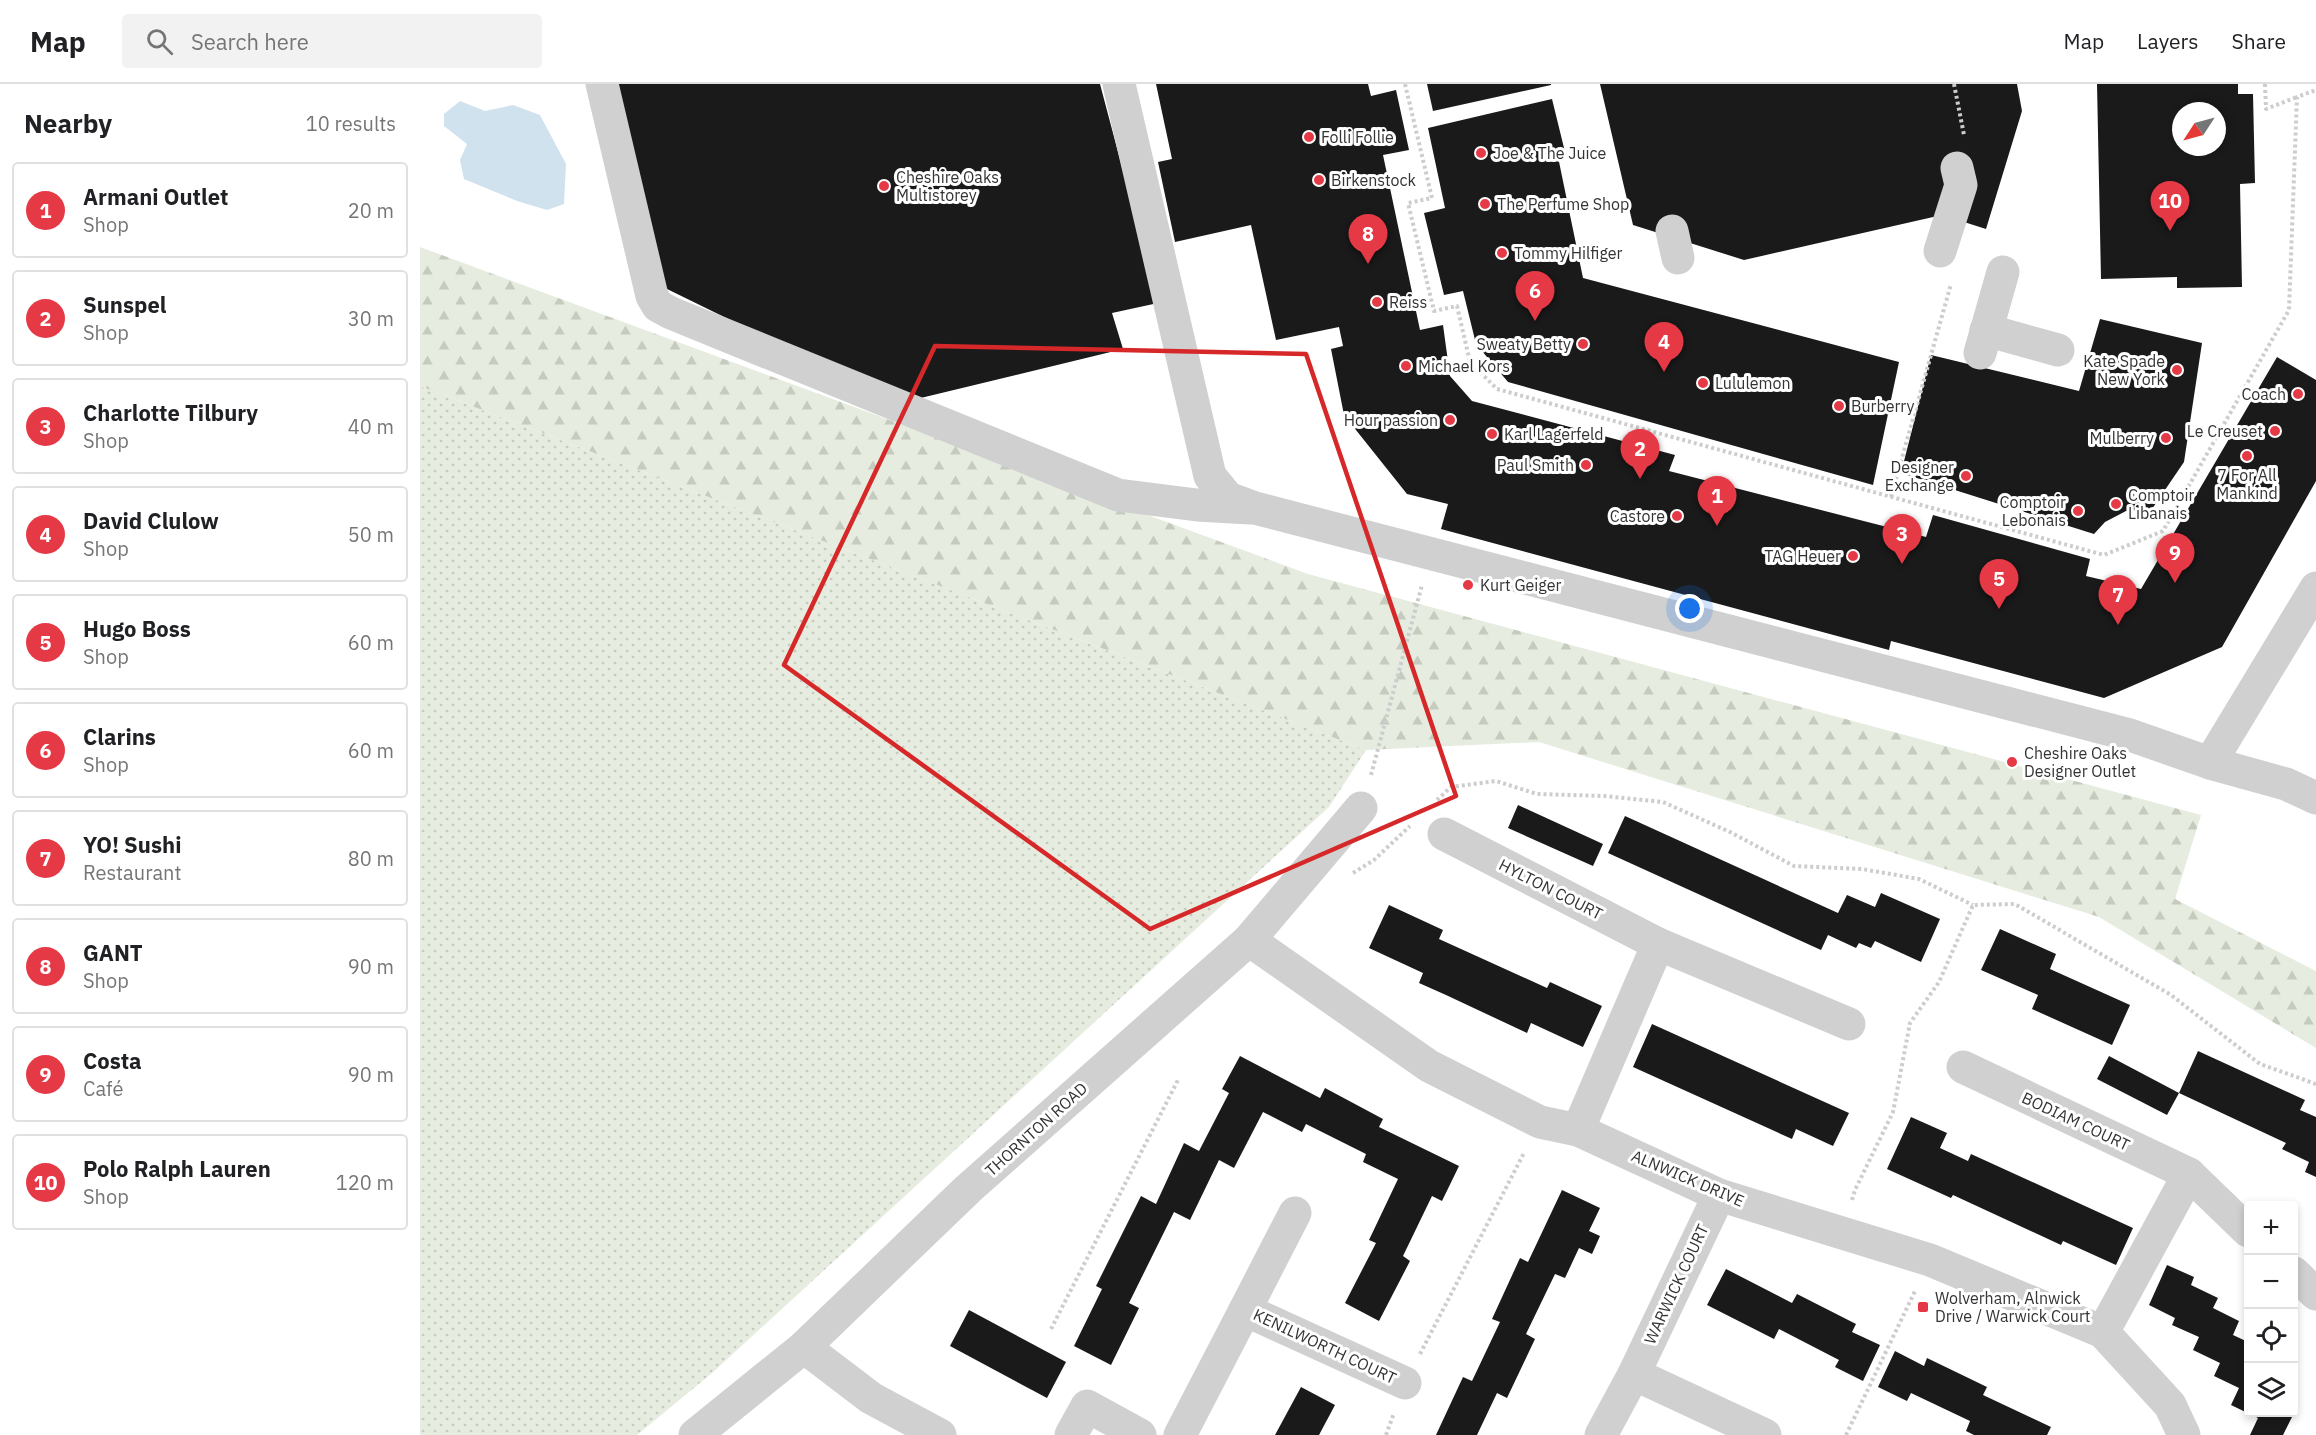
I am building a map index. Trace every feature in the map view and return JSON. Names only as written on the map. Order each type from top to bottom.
[{"type":"street","points":[[602,84],[652,296],[658,306],[1118,495],[1255,508]]},
{"type":"street","points":[[1119,84],[1210,476],[1228,498],[1255,508],[2130,735],[2210,763],[2286,784],[2316,798]]},
{"type":"street","points":[[1947,262],[1961,185],[1961,154]]},
{"type":"street","points":[[2003,272],[1983,341],[2058,350]]},
{"type":"street","points":[[2210,763],[2316,588]]},
{"type":"street","points":[[2286,784],[2316,773]]},
{"type":"street","name":"THORNTON ROAD","points":[[695,1435],[804,1347],[968,1189],[1249,940],[1361,808]]},
{"type":"street","name":"HYLTON COURT","points":[[1444,834],[1658,944],[1849,1024]]},
{"type":"street","name":"ALNWICK DRIVE","points":[[1249,940],[1429,1066],[1540,1122],[1578,1130],[1719,1195],[1930,1260],[2103,1332],[2170,1405],[2184,1435]]},
{"type":"street","points":[[1578,1130],[1658,944]]},
{"type":"street","name":"BODIAM COURT","points":[[1963,1067],[2189,1174],[2244,1227]]},
{"type":"street","points":[[2103,1332],[2189,1174]]},
{"type":"street","name":"WARWICK COURT","points":[[1601,1435],[1634,1374],[1719,1195]]},
{"type":"street","name":"KENILWORTH COURT","points":[[1180,1435],[1295,1213]]},
{"type":"street","points":[[2298,1277],[2316,1294]]},
{"type":"street","name":"KENILWORTH COURT","points":[[1245,1310],[1405,1383]]},
{"type":"street","points":[[804,1347],[871,1398],[940,1435]]},
{"type":"street","points":[[1634,1374],[1765,1435]]},
{"type":"street","points":[[1071,1435],[1087,1406],[1140,1435]]},
{"type":"path","points":[[1406,84],[1432,198],[1408,203],[1434,311],[1457,306],[1470,362],[1497,389],[2104,555],[2163,531],[2289,310],[2297,97]]},
{"type":"path","points":[[1954,84],[1961,154]]},
{"type":"path","points":[[2265,84],[2266,109],[2316,90]]},
{"type":"path","points":[[1891,497],[1947,262]]},
{"type":"path","points":[[1375,762],[1421,589]]},
{"type":"path","points":[[1436,801],[1451,787],[1496,781],[1537,794],[1604,796],[1663,802],[1730,831],[1794,866],[1863,869],[1919,879],[1973,905],[2015,904],[2171,995],[2260,1064],[2316,1084]]},
{"type":"path","points":[[1346,878],[1374,860],[1412,824]]},
{"type":"path","points":[[1845,1234],[1855,1190],[1893,1112],[1910,1023],[1939,982],[1973,905]]},
{"type":"path","points":[[1051,1329],[1178,1080]]},
{"type":"path","points":[[1386,1435],[1405,1383],[1540,1122]]},
{"type":"path","points":[[1846,1435],[1930,1260]]},
{"type":"highlighted area","points":[[935,346],[1306,354],[1456,796],[1150,929],[784,665]]},
{"type":"green space","points":[[420,247],[1308,574],[2201,815],[2175,899],[2316,971],[2316,1048],[2099,917],[1539,742],[1366,750],[420,386]]},
{"type":"green space","points":[[420,386],[1366,750],[1329,807],[712,1373],[637,1435],[420,1435]]},
{"type":"water","points":[[460,101],[485,111],[513,105],[540,115],[566,164],[564,204],[547,210],[517,201],[464,179],[460,160],[467,144],[444,126],[444,114]]},
{"type":"building","name":"Cheshire Oaks Multistorey","points":[[617,84],[1100,84],[1158,303],[1112,313],[1123,349],[900,403],[665,288]]},
{"type":"building","points":[[1156,84],[1368,84],[1371,96],[1396,90],[1409,150],[1383,155],[1420,330],[1443,325],[1450,376],[1472,401],[1675,455],[1669,471],[1926,537],[1933,515],[2090,559],[2086,576],[2141,589],[2277,357],[2316,380],[2316,481],[2222,647],[2104,698],[1891,641],[1889,650],[1441,529],[1448,504],[1407,494],[1344,415],[1331,349],[1343,346],[1339,327],[1276,340],[1251,225],[1175,242],[1158,162],[1172,159]]},
{"type":"building","points":[[1427,84],[1551,84],[1551,85],[1433,111]]},
{"type":"building","points":[[1600,84],[2017,84],[2022,111],[1986,229],[1942,215],[1744,260],[1633,225]]},
{"type":"building","points":[[2097,84],[2238,84],[2238,94],[2253,94],[2255,183],[2240,184],[2242,287],[2177,288],[2177,277],[2101,279]]},
{"type":"building","points":[[1552,99],[1565,152],[1557,152],[1583,278],[1899,362],[1873,485],[1508,382],[1476,344],[1463,291],[1444,295],[1424,213],[1445,208],[1428,128]]},
{"type":"building","points":[[2100,319],[2202,343],[2184,462],[2152,509],[2126,511],[2105,522],[2094,534],[1901,473],[1931,355],[2079,391]]},
{"type":"building","points":[[1518,805],[1603,844],[1593,866],[1508,828]]},
{"type":"building","points":[[1625,816],[1838,913],[1847,895],[1875,907],[1881,893],[1940,919],[1921,962],[1875,941],[1871,948],[1859,943],[1856,948],[1828,935],[1821,950],[1608,853]]},
{"type":"building","points":[[1389,905],[1443,930],[1439,939],[1547,988],[1550,982],[1602,1006],[1583,1047],[1531,1023],[1527,1033],[1419,983],[1423,973],[1369,948]]},
{"type":"building","points":[[2000,929],[2056,954],[2050,969],[2130,1005],[2112,1045],[2032,1009],[2038,995],[1981,970]]},
{"type":"building","points":[[1652,1024],[1849,1113],[1833,1146],[1796,1129],[1792,1139],[1633,1067]]},
{"type":"building","points":[[2198,1051],[2305,1100],[2300,1110],[2316,1117],[2316,1177],[2305,1172],[2309,1162],[2282,1149],[2286,1143],[2179,1093]]},
{"type":"building","points":[[1240,1056],[1320,1098],[1325,1088],[1383,1119],[1379,1127],[1459,1166],[1442,1201],[1432,1196],[1403,1256],[1410,1261],[1379,1321],[1345,1303],[1376,1243],[1369,1240],[1398,1179],[1363,1162],[1366,1154],[1306,1124],[1302,1132],[1263,1112],[1234,1168],[1219,1160],[1190,1220],[1174,1212],[1129,1303],[1139,1308],[1111,1365],[1074,1346],[1102,1289],[1096,1286],[1141,1196],[1156,1204],[1184,1143],[1199,1151],[1229,1093],[1222,1089]]},
{"type":"building","points":[[2109,1056],[2179,1093],[2167,1115],[2097,1079]]},
{"type":"building","points":[[1911,1117],[1947,1133],[1940,1148],[1968,1161],[1971,1154],[2133,1228],[2116,1265],[2063,1241],[2061,1245],[1953,1195],[1951,1198],[1887,1169]]},
{"type":"building","points":[[1562,1190],[1600,1208],[1589,1231],[1600,1236],[1592,1254],[1579,1248],[1565,1278],[1555,1274],[1526,1334],[1535,1339],[1507,1398],[1497,1393],[1477,1435],[1436,1435],[1463,1377],[1472,1381],[1500,1322],[1492,1319],[1520,1258],[1528,1262]]},
{"type":"building","points":[[2167,1265],[2194,1277],[2191,1285],[2218,1298],[2213,1308],[2239,1321],[2233,1335],[2244,1340],[2244,1411],[2231,1405],[2239,1388],[2214,1376],[2220,1363],[2193,1350],[2199,1337],[2172,1325],[2175,1318],[2149,1305]]},
{"type":"building","points":[[1726,1269],[1792,1303],[1797,1294],[1856,1324],[1852,1332],[1880,1345],[1863,1381],[1835,1367],[1839,1360],[1779,1329],[1774,1339],[1707,1305]]},
{"type":"building","points":[[969,1310],[1066,1362],[1047,1398],[950,1346]]},
{"type":"building","points":[[1895,1351],[1924,1366],[1927,1358],[1987,1387],[1983,1395],[2051,1427],[2047,1435],[1974,1435],[1966,1431],[1970,1421],[1911,1393],[1907,1401],[1878,1387]]},
{"type":"building","points":[[1301,1387],[1335,1405],[1319,1435],[1275,1435]]},
{"type":"building","points":[[2256,1417],[2292,1417],[2283,1435],[2250,1435],[2258,1418]]},
{"type":"place","name":"Folli Follie","points":[[1309,137]]},
{"type":"place","name":"Joe & The Juice","points":[[1481,153]]},
{"type":"place","name":"Birkenstock","points":[[1319,180]]},
{"type":"place","name":"Cheshire Oaks Multistorey","points":[[884,186]]},
{"type":"place","name":"The Perfume Shop","points":[[1485,204]]},
{"type":"place","name":"Polo Ralph Lauren","points":[[2170,231]]},
{"type":"place","name":"Tommy Hilfiger","points":[[1502,253]]},
{"type":"place","name":"GANT","points":[[1368,264]]},
{"type":"place","name":"Reiss","points":[[1377,302]]},
{"type":"place","name":"Clarins","points":[[1535,321]]},
{"type":"place","name":"Sweaty Betty","points":[[1583,344]]},
{"type":"place","name":"Michael Kors","points":[[1406,366]]},
{"type":"place","name":"Kate Spade New York","points":[[2177,370]]},
{"type":"place","name":"David Clulow","points":[[1664,372]]},
{"type":"place","name":"Lululemon","points":[[1703,383]]},
{"type":"place","name":"Coach","points":[[2298,394]]},
{"type":"place","name":"Burberry","points":[[1839,406]]},
{"type":"place","name":"Hour passion","points":[[1450,420]]},
{"type":"place","name":"Le Creuset","points":[[2275,431]]},
{"type":"place","name":"Karl Lagerfeld","points":[[1492,434]]},
{"type":"place","name":"Mulberry","points":[[2166,438]]},
{"type":"place","name":"7 For All Mankind","points":[[2247,456]]},
{"type":"place","name":"Paul Smith","points":[[1586,465]]},
{"type":"place","name":"Designer Exchange","points":[[1966,476]]},
{"type":"place","name":"Sunspel","points":[[1640,479]]},
{"type":"place","name":"Comptoir Libanais","points":[[2116,504]]},
{"type":"place","name":"Comptoir Lebonais","points":[[2078,511]]},
{"type":"place","name":"Castore","points":[[1677,516]]},
{"type":"place","name":"Armani Outlet","points":[[1717,526]]},
{"type":"place","name":"TAG Heuer","points":[[1853,556]]},
{"type":"place","name":"Charlotte Tilbury","points":[[1902,564]]},
{"type":"place","name":"Costa","points":[[2175,583]]},
{"type":"place","name":"Kurt Geiger","points":[[1468,585]]},
{"type":"place","name":"Hugo Boss","points":[[1999,609]]},
{"type":"place","name":"YO! Sushi","points":[[2118,625]]},
{"type":"place","name":"Cheshire Oaks Designer Outlet","points":[[2012,762]]},
{"type":"place","name":"Wolverham, Alnwick Drive / Warwick Court","points":[[1923,1307]]}]
